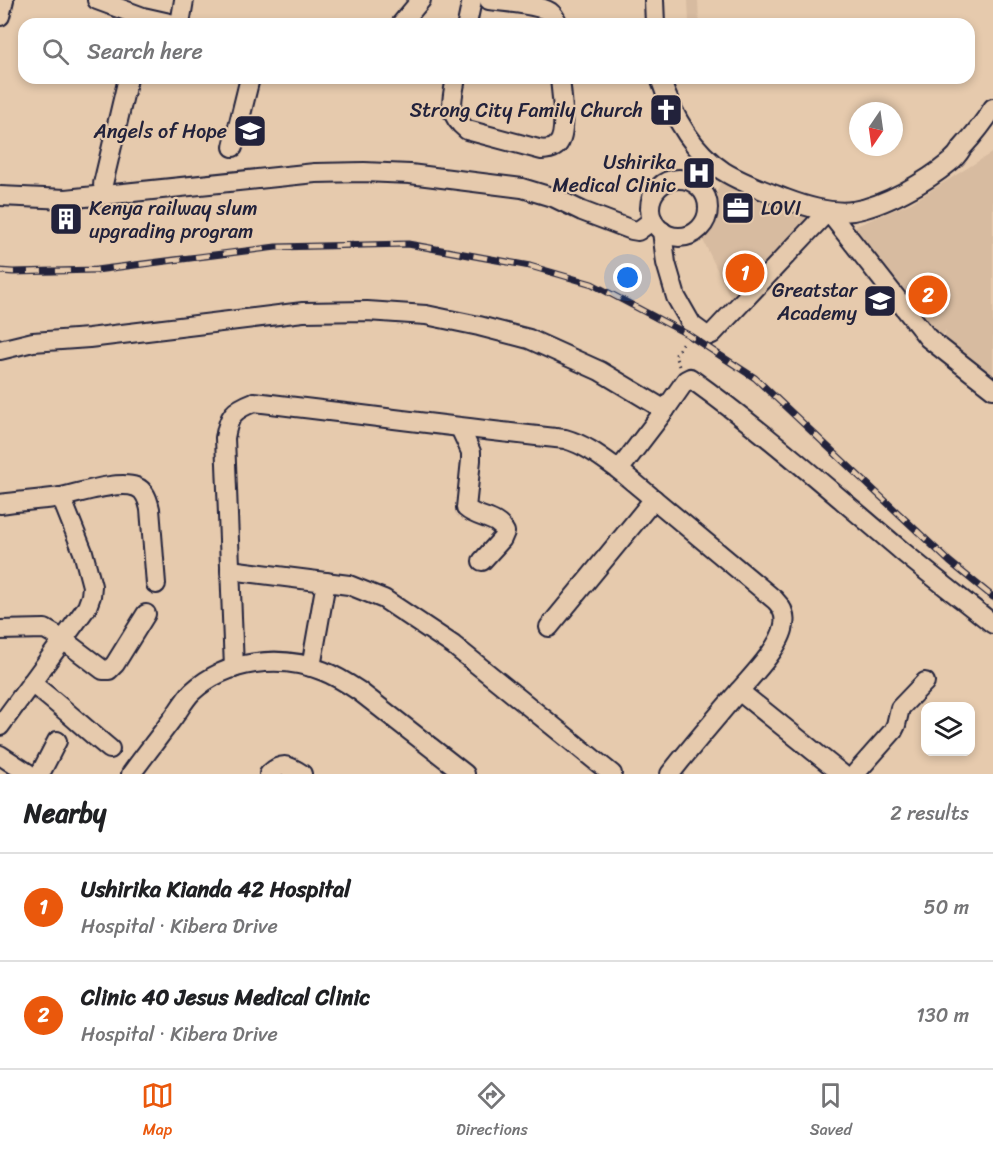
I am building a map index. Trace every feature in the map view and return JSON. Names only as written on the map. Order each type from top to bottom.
[{"type":"street","points":[[0,16],[4,0]]},
{"type":"street","points":[[97,0],[136,18]]},
{"type":"street","points":[[181,18],[184,0]]},
{"type":"street","points":[[405,18],[421,0]]},
{"type":"street","points":[[468,18],[472,0]]},
{"type":"street","points":[[489,0],[545,9],[554,18]]},
{"type":"street","points":[[654,0],[655,18]]},
{"type":"street","points":[[103,184],[127,84]]},
{"type":"street","points":[[233,147],[249,84]]},
{"type":"street","points":[[455,84],[451,102],[455,119],[467,130],[542,150],[555,148],[563,136],[561,84]]},
{"type":"street","points":[[662,84],[667,100],[682,129],[714,164],[773,194],[804,206],[828,211],[862,209],[879,204],[915,186],[951,161],[984,123],[993,108]]},
{"type":"street","points":[[695,183],[714,164]]},
{"type":"street","points":[[0,196],[66,199],[315,173],[410,174],[522,188],[555,198],[632,230],[638,231],[657,226],[677,237],[692,234],[704,224],[708,210],[706,195],[695,183],[681,178],[666,181],[655,191],[650,205],[657,226],[676,297],[692,325],[707,336],[712,334],[828,211]]},
{"type":"street","points":[[828,211],[928,338],[993,389]]},
{"type":"street","points":[[0,339],[33,342],[88,338],[303,312],[367,311],[426,315],[529,339],[600,371],[665,410]]},
{"type":"street","points":[[0,350],[33,342]]},
{"type":"street","points":[[619,470],[690,378],[784,450],[906,554],[993,624]]},
{"type":"street","points":[[234,668],[225,438],[233,414],[244,406],[254,402],[565,439],[593,451],[619,470],[775,600],[782,608],[785,617],[781,637],[755,674],[670,774]]},
{"type":"street","points":[[460,428],[471,452],[466,508],[470,512],[495,521],[502,526],[505,532],[502,539],[482,561]]},
{"type":"street","points":[[0,504],[61,497],[123,484],[136,487],[143,492],[150,509],[156,584]]},
{"type":"street","points":[[0,726],[87,608],[92,596],[92,586],[82,552],[61,497]]},
{"type":"street","points":[[549,627],[654,499]]},
{"type":"street","points":[[230,570],[349,585],[384,599],[453,645],[612,774]]},
{"type":"street","points":[[311,667],[326,582]]},
{"type":"street","points":[[0,630],[45,629],[103,670],[109,670],[146,615]]},
{"type":"street","points":[[131,774],[191,692],[214,675],[234,668],[272,661],[300,664],[341,679],[465,774]]},
{"type":"street","points":[[855,774],[893,731],[900,708],[925,682]]},
{"type":"street","points":[[31,683],[110,749]]},
{"type":"street","points":[[739,691],[842,774]]},
{"type":"street","points":[[40,774],[57,741]]},
{"type":"street","points":[[0,755],[29,774]]},
{"type":"street","points":[[269,774],[278,767],[289,766],[302,774]]},
{"type":"path","points":[[687,380],[675,356],[692,325]]},
{"type":"shaded area","points":[[688,0],[698,0],[699,18],[689,18]]},
{"type":"shaded area","points":[[993,152],[993,381],[943,342],[946,330],[939,342],[849,229],[911,203]]},
{"type":"shaded area","points":[[721,180],[822,221],[736,309],[702,238]]},
{"type":"railway","points":[[0,271],[96,270],[276,247],[408,244],[530,266],[592,284],[687,334],[755,378],[950,562],[993,597]]},
{"type":"place","name":"Strong City Family Church","points":[[666,110]]},
{"type":"place","name":"Angels of Hope","points":[[250,131]]},
{"type":"place","name":"Ushirika Medical Clinic","points":[[699,173]]},
{"type":"place","name":"LOVI","points":[[738,208]]},
{"type":"place","name":"Kenya railway slum upgrading program","points":[[66,219]]},
{"type":"place","name":"Ushirika Kianda 42 Hospital","points":[[745,273]]},
{"type":"place","name":"Clinic 40 Jesus Medical Clinic","points":[[928,295]]},
{"type":"place","name":"Greatstar Academy","points":[[880,301]]}]
